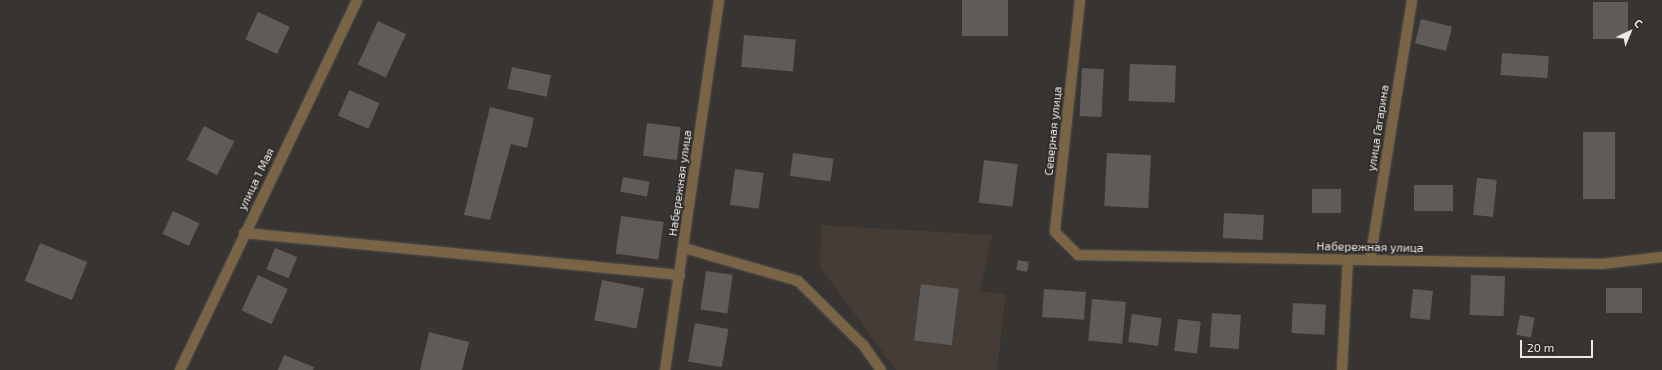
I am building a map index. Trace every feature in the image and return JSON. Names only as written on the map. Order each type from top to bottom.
[{"type":"street","name":"улица 1 Мая","points":[[180,370],[357,0]]},
{"type":"street","name":"Набережная улица","points":[[665,370],[719,0]]},
{"type":"street","name":"Северная улица","points":[[1078,255],[1055,232],[1080,0]]},
{"type":"street","name":"улица Гагарина","points":[[1370,260],[1412,0]]},
{"type":"street","points":[[244,234],[680,275]]},
{"type":"street","points":[[684,248],[798,281],[864,346],[881,370]]},
{"type":"street","name":"Набережная улица","points":[[1078,255],[1602,264],[1662,257]]},
{"type":"street","points":[[1342,370],[1348,260]]},
{"type":"shaded area","points":[[821,225],[992,235],[980,291],[1006,294],[997,370],[896,370],[820,267]]},
{"type":"building","points":[[962,0],[1008,0],[1008,36],[962,36]]},
{"type":"building","points":[[1593,2],[1628,2],[1628,39],[1593,39]]},
{"type":"building","points":[[258,12],[290,27],[277,54],[245,39]]},
{"type":"building","points":[[1421,19],[1452,27],[1446,51],[1415,43]]},
{"type":"building","points":[[378,21],[406,34],[386,78],[358,65]]},
{"type":"building","points":[[744,35],[796,40],[793,71],[741,67]]},
{"type":"building","points":[[1502,53],[1549,56],[1547,78],[1500,75]]},
{"type":"building","points":[[1130,64],[1176,66],[1175,103],[1129,101]]},
{"type":"building","points":[[512,67],[551,75],[547,97],[507,89]]},
{"type":"building","points":[[1082,68],[1104,69],[1101,117],[1079,116]]},
{"type":"building","points":[[349,90],[379,103],[368,129],[338,116]]},
{"type":"building","points":[[490,107],[534,118],[527,148],[511,144],[490,220],[464,215]]},
{"type":"building","points":[[647,123],[681,127],[677,160],[643,156]]},
{"type":"building","points":[[204,126],[234,141],[217,175],[187,160]]},
{"type":"building","points":[[1583,132],[1615,132],[1615,199],[1583,199]]},
{"type":"building","points":[[793,153],[834,159],[830,181],[790,176]]},
{"type":"building","points":[[1107,153],[1151,155],[1148,208],[1104,206]]},
{"type":"building","points":[[984,160],[1018,164],[1013,207],[979,203]]},
{"type":"building","points":[[735,169],[764,173],[759,209],[730,205]]},
{"type":"building","points":[[623,177],[650,182],[647,196],[620,192]]},
{"type":"building","points":[[1477,178],[1497,180],[1493,217],[1473,215]]},
{"type":"building","points":[[1414,185],[1453,185],[1453,211],[1414,211]]},
{"type":"building","points":[[1312,189],[1341,189],[1341,213],[1312,213]]},
{"type":"building","points":[[173,211],[199,223],[189,246],[162,234]]},
{"type":"building","points":[[1224,213],[1264,215],[1263,240],[1223,238]]},
{"type":"building","points":[[621,216],[664,222],[658,260],[616,254]]},
{"type":"building","points":[[40,243],[87,262],[72,300],[25,281]]},
{"type":"building","points":[[275,248],[297,257],[289,278],[266,269]]},
{"type":"building","points":[[1018,260],[1029,262],[1027,272],[1016,270]]},
{"type":"building","points":[[706,271],[733,275],[727,313],[701,310]]},
{"type":"building","points":[[258,275],[288,289],[271,324],[242,310]]},
{"type":"building","points":[[1471,275],[1505,276],[1504,316],[1470,315]]},
{"type":"building","points":[[602,280],[644,288],[636,328],[594,320]]},
{"type":"building","points":[[921,284],[959,289],[952,345],[914,341]]},
{"type":"building","points":[[1606,288],[1642,288],[1642,313],[1606,313]]},
{"type":"building","points":[[1044,289],[1086,292],[1084,320],[1042,317]]},
{"type":"building","points":[[1413,289],[1433,291],[1430,320],[1410,318]]},
{"type":"building","points":[[1092,299],[1126,302],[1122,344],[1088,341]]},
{"type":"building","points":[[1293,303],[1326,305],[1324,335],[1291,333]]},
{"type":"building","points":[[1212,313],[1241,315],[1239,349],[1210,347]]},
{"type":"building","points":[[1132,314],[1162,318],[1158,346],[1128,342]]},
{"type":"building","points":[[1520,315],[1535,318],[1531,337],[1516,335]]},
{"type":"building","points":[[1178,319],[1201,322],[1197,354],[1174,351]]},
{"type":"building","points":[[695,323],[728,329],[722,367],[688,361]]},
{"type":"building","points":[[429,332],[469,342],[462,370],[420,370]]},
{"type":"building","points":[[284,355],[314,367],[313,370],[278,370]]}]
